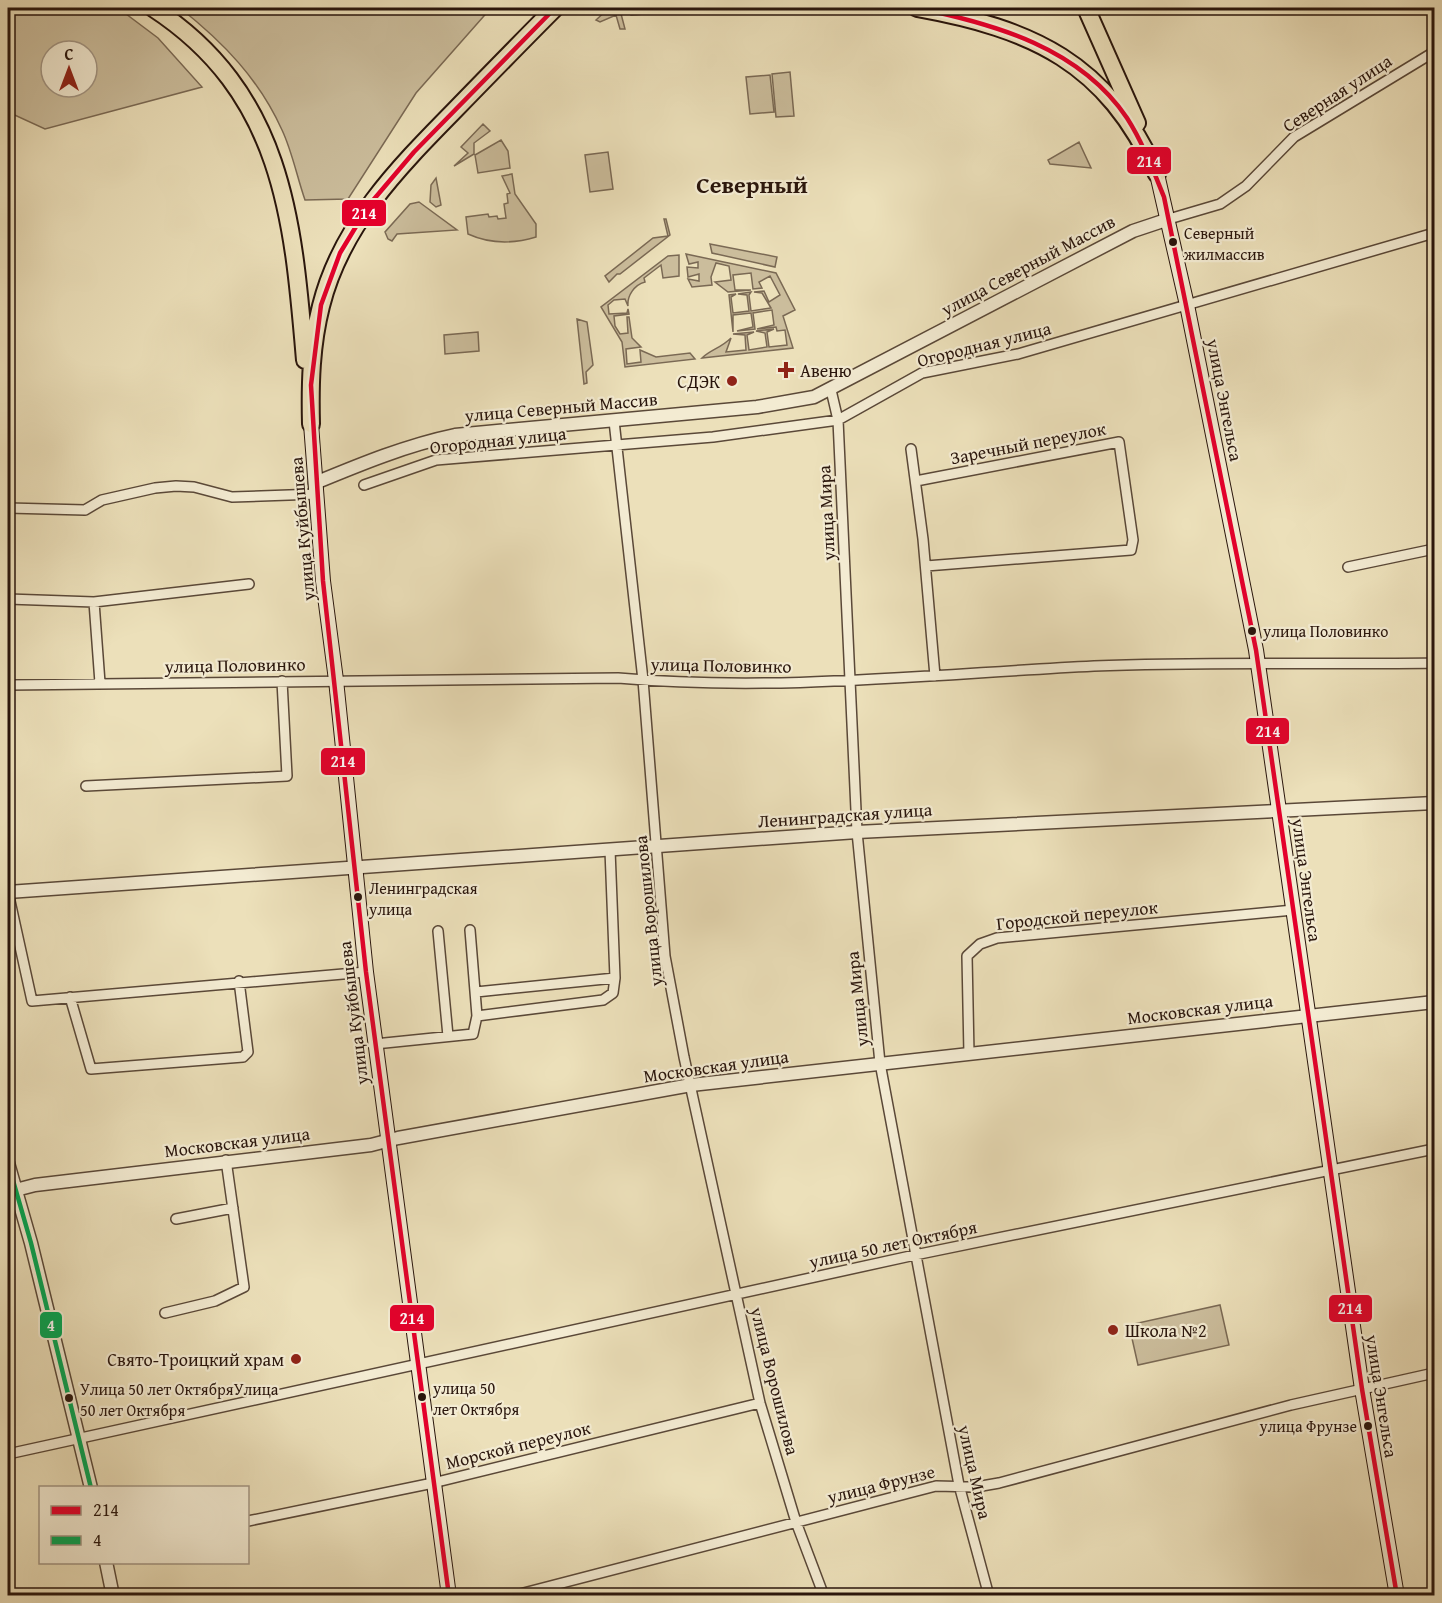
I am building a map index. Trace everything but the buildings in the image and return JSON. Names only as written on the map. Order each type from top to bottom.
[{"type":"highway","points":[[153,8],[198,42],[227,75],[249,106],[279,172],[292,241],[311,424]]},
{"type":"highway","points":[[311,424],[313,358],[321,304],[340,253],[354,227],[388,179],[555,8]]},
{"type":"highway","points":[[917,8],[980,21],[1018,33],[1050,49],[1080,69],[1107,94],[1130,123],[1157,174]]},
{"type":"highway","points":[[1086,8],[1108,53],[1157,174]]},
{"type":"main road","name":"улица Энгельса","points":[[1157,174],[1187,305],[1258,665],[1362,1389],[1397,1596]]},
{"type":"main road","name":"улица Куйбышева","points":[[311,424],[323,581],[336,680],[366,972],[416,1366],[449,1596]]},
{"type":"street","name":"Северная улица","points":[[1169,219],[1221,204],[1246,186],[1294,137],[1434,52]]},
{"type":"street","name":"улица Северный Массив","points":[[316,489],[364,462],[436,439],[484,431],[614,421],[790,403],[831,390],[1133,231],[1169,219]]},
{"type":"street","name":"Огородная улица","points":[[364,484],[436,460],[713,437],[838,420],[922,373],[1018,354],[1434,233]]},
{"type":"street","name":"улица Мира","points":[[831,390],[838,420],[857,832],[880,1063],[959,1485],[989,1596]]},
{"type":"street","name":"улица Ворошилова","points":[[614,421],[643,680],[665,956],[760,1402],[796,1522],[824,1596]]},
{"type":"street","name":"Заречный переулок","points":[[916,481],[1119,442],[1122,447],[1133,540],[1131,550],[926,566]]},
{"type":"street","points":[[911,449],[926,566],[935,676]]},
{"type":"street","points":[[8,508],[85,510],[102,500],[155,488],[176,486],[202,489],[232,497],[316,489]]},
{"type":"street","points":[[1348,567],[1434,549]]},
{"type":"street","points":[[8,599],[94,602],[249,584]]},
{"type":"street","points":[[94,602],[100,683]]},
{"type":"street","name":"улица Половинко","points":[[8,685],[607,678],[680,684],[851,681],[1096,666],[1434,663]]},
{"type":"street","points":[[86,786],[286,777],[282,681]]},
{"type":"street","name":"Ленинградская улица","points":[[8,892],[857,832],[1072,819],[1280,812],[1434,803]]},
{"type":"street","points":[[477,1016],[603,1000],[613,993],[615,978],[610,850]]},
{"type":"street","points":[[8,892],[32,1001],[239,981],[366,972]]},
{"type":"street","name":"Городской переулок","points":[[969,1054],[967,956],[980,944],[997,938],[1293,910]]},
{"type":"street","points":[[375,1044],[473,1034],[477,1016],[470,930]]},
{"type":"street","points":[[438,931],[448,1036]]},
{"type":"street","points":[[476,992],[615,978]]},
{"type":"street","points":[[70,997],[91,1069],[243,1057],[248,1052],[239,981]]},
{"type":"street","name":"Московская улица","points":[[12,1191],[36,1185],[387,1142],[398,1138],[691,1085],[1434,1002]]},
{"type":"street","name":"улица 50 лет Октября","points":[[8,1454],[915,1256],[1434,1149]]},
{"type":"street","points":[[165,1313],[214,1301],[244,1287],[226,1161]]},
{"type":"street","points":[[8,1163],[12,1191],[80,1438],[91,1486]]},
{"type":"street","points":[[176,1219],[233,1208]]},
{"type":"street","name":"улица Фрунзе","points":[[512,1596],[936,1486],[976,1487],[999,1483],[1362,1389],[1434,1373]]},
{"type":"street","name":"Морской переулок","points":[[249,1521],[433,1483],[760,1402]]},
{"type":"street","points":[[106,1564],[113,1596]]},
{"type":"shaded area","points":[[8,8],[118,8],[158,38],[202,87],[45,129],[8,112]]},
{"type":"shaded area","points":[[180,8],[491,8],[416,93],[348,199],[305,200],[286,138],[262,94],[225,48]]},
{"type":"shaded area","points":[[609,8],[620,10],[625,29],[620,29],[616,15],[600,22],[596,20]]},
{"type":"shaded area","points":[[629,8],[658,8],[659,13],[631,15]]},
{"type":"shaded area","points":[[790,72],[794,116],[776,117],[772,74]]},
{"type":"shaded area","points":[[770,75],[774,112],[750,114],[746,77]]},
{"type":"shaded area","points":[[483,124],[490,131],[474,143],[474,154],[454,166],[468,153],[461,147]]},
{"type":"shaded area","points":[[501,140],[508,151],[510,168],[478,173],[475,155]]},
{"type":"shaded area","points":[[1079,142],[1091,168],[1050,164],[1048,160]]},
{"type":"shaded area","points":[[608,152],[613,189],[590,192],[585,155]]},
{"type":"shaded area","points":[[512,174],[515,194],[536,224],[536,237],[502,242],[485,240],[468,234],[466,217],[488,214],[489,217],[497,216],[498,219],[506,218],[504,204],[508,203],[507,194],[510,193],[502,176]]},
{"type":"shaded area","points":[[436,178],[441,205],[436,207],[430,202],[431,185]]},
{"type":"shaded area","points":[[419,202],[457,230],[397,234],[392,241],[388,239],[385,232],[410,204]]},
{"type":"shaded area","points":[[664,219],[666,219],[670,235],[609,282],[605,276],[653,238],[668,236]]},
{"type":"shaded area","points":[[710,244],[777,257],[775,267],[712,253]]},
{"type":"shaded area","points":[[686,254],[776,273],[795,310],[783,316],[793,348],[702,358],[731,338],[726,352],[746,350],[745,335],[733,334],[754,332],[747,335],[749,350],[767,347],[765,333],[756,331],[774,329],[767,332],[769,347],[787,345],[785,330],[777,331],[776,327],[757,329],[774,325],[772,310],[753,313],[755,329],[737,331],[753,327],[751,313],[733,315],[733,332],[729,295],[736,294],[731,297],[733,313],[749,311],[747,295],[738,294],[751,292],[749,295],[751,311],[771,308],[762,293],[754,292],[764,291],[769,302],[780,295],[770,276],[759,282],[762,288],[753,289],[751,273],[733,275],[735,290],[751,290],[728,292],[715,282],[731,280],[729,266],[716,263],[711,277],[712,285],[692,287],[688,279],[699,281],[699,274],[688,277],[687,267],[698,268],[698,262],[689,264]]},
{"type":"shaded area","points":[[679,255],[679,276],[663,278],[661,265],[644,278],[645,282],[632,291],[628,306],[625,299],[614,300],[608,305],[609,314],[627,313],[628,309],[629,314],[614,316],[615,326],[620,334],[628,333],[627,317],[629,317],[632,338],[641,347],[626,349],[627,364],[641,362],[640,350],[656,357],[690,353],[695,359],[625,367],[622,342],[601,307],[668,256]]},
{"type":"shaded area","points":[[577,319],[587,322],[593,365],[586,372],[587,383],[584,384]]},
{"type":"shaded area","points":[[478,332],[479,351],[445,354],[444,335]]},
{"type":"shaded area","points":[[1220,1305],[1229,1345],[1138,1365],[1129,1325]]},
{"type":"transit line","name":"214","points":[[449,1596],[366,972],[323,581],[311,385],[321,305],[340,253],[369,205],[414,152],[555,8]]},
{"type":"transit line","name":"214","points":[[917,8],[1005,31],[1034,43],[1085,74],[1108,94],[1133,127],[1164,197],[1256,650],[1362,1389],[1397,1596]]},
{"type":"transit line","name":"4","points":[[8,1163],[31,1243],[91,1486]]},
{"type":"place","name":"Северный жилмассив","points":[[1173,242]]},
{"type":"place","name":"Авеню","points":[[786,370]]},
{"type":"place","name":"СДЭК","points":[[732,381]]},
{"type":"place","name":"улица Половинко","points":[[1252,631]]},
{"type":"place","name":"Ленинградская улица","points":[[358,897]]},
{"type":"place","name":"Школа №2","points":[[1113,1330]]},
{"type":"place","name":"Свято-Троицкий храм","points":[[296,1359]]},
{"type":"place","name":"улица 50 лет Октября","points":[[422,1397]]},
{"type":"place","name":"Улица 50 лет ОктябряУлица 50 лет Октября","points":[[69,1398]]},
{"type":"place","name":"улица Фрунзе","points":[[1368,1426]]},
{"type":"district","name":"Северный","points":[[752,184]]}]
